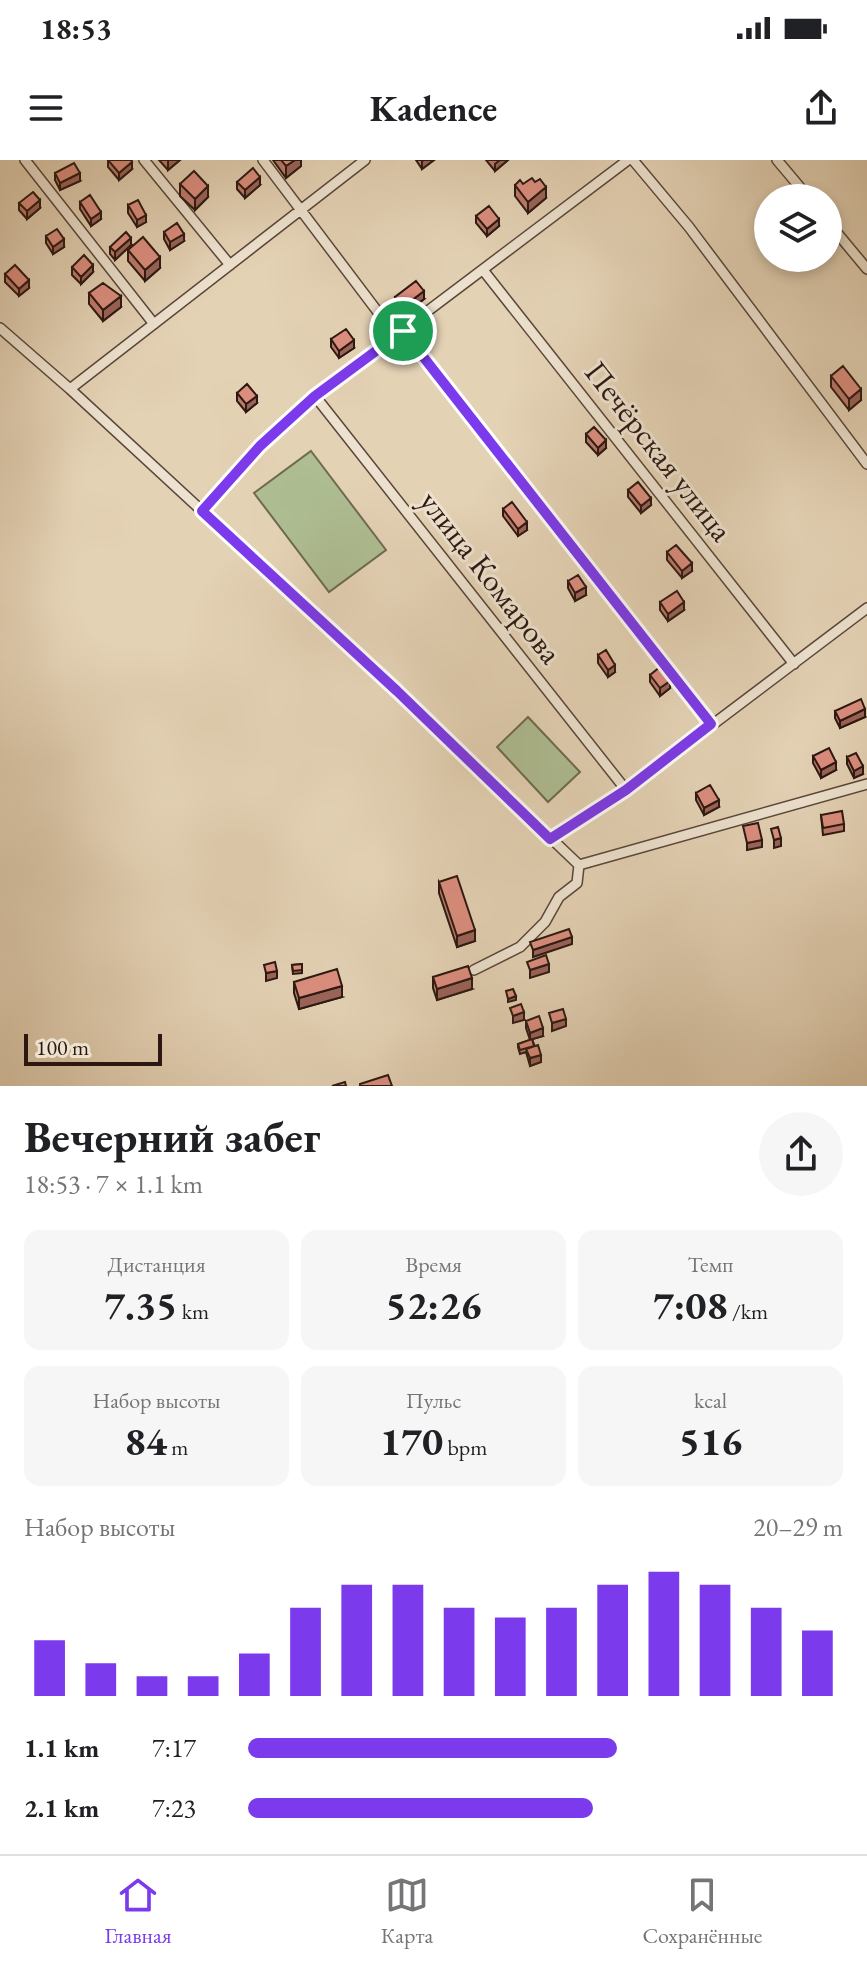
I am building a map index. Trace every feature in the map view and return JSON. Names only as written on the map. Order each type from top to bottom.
[{"type":"street","points":[[25,160],[154,324]]},
{"type":"street","points":[[144,160],[230,265]]},
{"type":"street","points":[[263,160],[711,724]]},
{"type":"street","points":[[70,389],[365,160]]},
{"type":"street","points":[[202,511],[260,446],[315,396],[630,160],[689,227],[867,464]]},
{"type":"street","points":[[777,160],[797,184]]},
{"type":"street","points":[[842,239],[867,269]]},
{"type":"street","name":"Печёрская улица","points":[[483,270],[794,664]]},
{"type":"street","points":[[0,328],[385,680],[579,865]]},
{"type":"street","name":"улица Комарова","points":[[315,396],[626,790]]},
{"type":"street","points":[[550,839],[626,790],[867,608]]},
{"type":"street","points":[[579,865],[867,784]]},
{"type":"street","points":[[474,970],[504,956],[534,935],[559,897],[577,883],[579,865]]},
{"type":"green space","points":[[311,451],[386,550],[329,592],[254,493]]},
{"type":"green space","points":[[528,717],[580,772],[548,802],[497,747]]},
{"type":"building","points":[[108,160],[131,160],[132,162],[119,173]]},
{"type":"building","points":[[281,160],[295,160],[286,166]]},
{"type":"building","points":[[74,163],[80,173],[60,183],[55,173]]},
{"type":"building","points":[[253,168],[260,177],[245,190],[237,182]]},
{"type":"building","points":[[194,171],[208,186],[195,199],[180,184]]},
{"type":"building","points":[[532,178],[535,182],[540,179],[546,187],[528,202],[515,185],[520,180],[523,184]]},
{"type":"building","points":[[33,192],[40,200],[27,211],[19,203]]},
{"type":"building","points":[[90,195],[101,212],[91,219],[80,202]]},
{"type":"building","points":[[138,200],[146,215],[137,220],[128,205]]},
{"type":"building","points":[[489,206],[499,219],[487,229],[476,216]]},
{"type":"building","points":[[177,223],[184,234],[170,242],[164,232]]},
{"type":"building","points":[[57,229],[64,239],[53,247],[46,236]]},
{"type":"building","points":[[126,232],[131,238],[115,252],[110,247]]},
{"type":"building","points":[[143,237],[160,257],[145,270],[128,250]]},
{"type":"building","points":[[84,255],[93,265],[81,277],[72,267]]},
{"type":"building","points":[[15,265],[29,280],[19,289],[5,274]]},
{"type":"building","points":[[416,281],[424,291],[403,307],[395,297]]},
{"type":"building","points":[[103,283],[121,296],[103,310],[89,293]]},
{"type":"building","points":[[346,329],[354,340],[339,351],[331,339]]},
{"type":"building","points":[[843,366],[861,389],[849,399],[831,376]]},
{"type":"building","points":[[247,384],[257,396],[246,404],[237,393]]},
{"type":"building","points":[[594,427],[606,440],[598,448],[586,434]]},
{"type":"building","points":[[638,482],[651,498],[641,506],[628,490]]},
{"type":"building","points":[[512,502],[527,522],[518,529],[503,509]]},
{"type":"building","points":[[676,545],[692,563],[682,571],[667,552]]},
{"type":"building","points":[[578,575],[586,587],[575,593],[568,581]]},
{"type":"building","points":[[677,591],[684,602],[668,614],[660,602]]},
{"type":"building","points":[[606,650],[615,665],[608,670],[598,655]]},
{"type":"building","points":[[660,667],[670,681],[660,688],[650,675]]},
{"type":"building","points":[[861,699],[865,709],[840,721],[835,711]]},
{"type":"building","points":[[829,748],[836,762],[821,770],[813,756]]},
{"type":"building","points":[[856,753],[863,766],[854,771],[847,757]]},
{"type":"building","points":[[710,785],[719,800],[704,808],[696,793]]},
{"type":"building","points":[[842,811],[844,824],[823,828],[821,815]]},
{"type":"building","points":[[758,823],[762,840],[747,843],[743,826]]},
{"type":"building","points":[[778,827],[781,838],[774,840],[771,829]]},
{"type":"building","points":[[457,876],[475,930],[457,936],[439,882]]},
{"type":"building","points":[[569,929],[572,937],[533,950],[530,942]]},
{"type":"building","points":[[546,955],[549,964],[530,970],[527,962]]},
{"type":"building","points":[[275,962],[277,971],[266,973],[264,965]]},
{"type":"building","points":[[302,964],[302,970],[293,971],[292,965]]},
{"type":"building","points":[[468,966],[472,978],[437,989],[433,977]]},
{"type":"building","points":[[337,969],[342,986],[299,998],[294,982]]},
{"type":"building","points":[[513,989],[516,996],[508,999],[506,991]]},
{"type":"building","points":[[521,1004],[524,1012],[513,1016],[510,1008]]},
{"type":"building","points":[[563,1009],[566,1019],[552,1023],[549,1013]]},
{"type":"building","points":[[539,1016],[543,1028],[530,1033],[526,1021]]},
{"type":"building","points":[[532,1039],[534,1046],[520,1050],[518,1044]]},
{"type":"building","points":[[538,1045],[541,1055],[530,1058],[526,1049]]},
{"type":"building","points":[[388,1075],[392,1086],[360,1086],[360,1084]]},
{"type":"route","points":[[403,331],[711,724],[626,790],[550,839],[397,691],[202,511],[260,446],[315,396],[403,331]]}]
